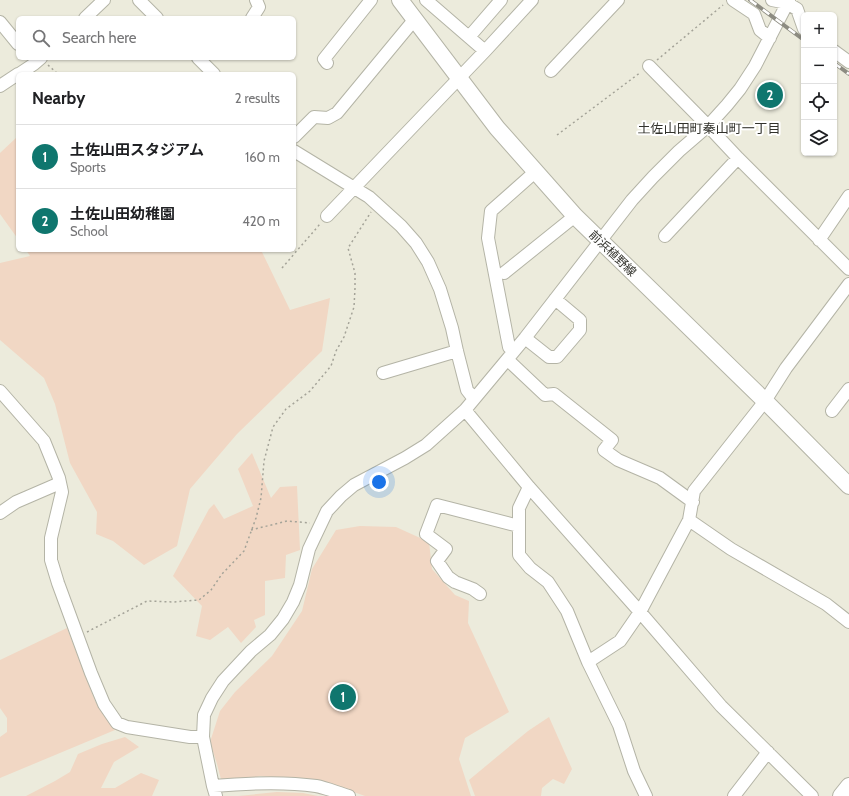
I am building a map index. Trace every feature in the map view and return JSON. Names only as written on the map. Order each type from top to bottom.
[{"type":"main road","name":"前浜植野線","points":[[400,0],[497,128],[575,216],[766,401],[849,486]]},
{"type":"main road","points":[[841,796],[849,786]]},
{"type":"street","points":[[87,16],[104,0]]},
{"type":"street","points":[[139,0],[155,16]]},
{"type":"street","points":[[253,16],[259,7],[256,0]]},
{"type":"street","points":[[327,63],[324,59],[371,0]]},
{"type":"street","points":[[469,37],[500,0]]},
{"type":"street","points":[[327,216],[459,79],[532,0]]},
{"type":"street","points":[[551,71],[618,0]]},
{"type":"street","points":[[733,0],[754,14],[760,30],[770,38]]},
{"type":"street","points":[[772,0],[788,2],[797,9],[801,20]]},
{"type":"street","points":[[430,1],[485,51]]},
{"type":"street","points":[[349,796],[317,786],[298,784],[252,783],[214,791],[203,737],[204,715],[212,698],[223,681],[251,651],[270,635],[283,619],[293,602],[300,585],[309,549],[327,511],[354,484],[405,458],[426,445],[465,410],[511,356],[632,200],[679,151],[708,126],[728,105],[754,66],[788,2]]},
{"type":"street","points":[[296,135],[314,117],[328,118],[337,113],[414,20]]},
{"type":"street","points":[[0,22],[16,42]]},
{"type":"street","points":[[837,53],[849,62]]},
{"type":"street","points":[[21,72],[36,60]]},
{"type":"street","points":[[200,60],[210,72]]},
{"type":"street","points":[[649,66],[849,269]]},
{"type":"street","points":[[0,86],[16,75]]},
{"type":"street","points":[[296,152],[369,197],[401,226],[416,243],[428,262],[440,289],[468,390],[474,400]]},
{"type":"street","points":[[665,236],[738,158]]},
{"type":"street","points":[[535,172],[491,211],[488,238],[508,347],[511,356],[545,395],[554,394],[612,440],[604,450],[618,460],[660,478],[692,502]]},
{"type":"street","points":[[819,240],[849,196]]},
{"type":"street","points":[[504,273],[575,216]]},
{"type":"street","points":[[588,662],[620,641],[640,612],[689,520],[694,491],[766,401],[786,368],[849,284]]},
{"type":"street","points":[[525,338],[549,357],[557,357],[580,330],[580,320],[554,299]]},
{"type":"street","points":[[383,373],[457,351]]},
{"type":"street","points":[[832,411],[849,389]]},
{"type":"street","points":[[0,391],[44,441],[59,478],[62,492],[51,538],[51,560],[91,673],[104,704],[117,723],[127,727],[190,737],[203,737]]},
{"type":"street","points":[[465,410],[529,487],[640,612],[720,706],[812,796]]},
{"type":"street","points":[[0,513],[16,502],[60,483]]},
{"type":"street","points":[[529,487],[519,508],[519,555],[530,568],[548,582],[566,611],[588,662],[619,725],[634,772],[646,796]]},
{"type":"street","points":[[480,594],[448,577],[437,561],[446,549],[426,534],[437,505],[519,526]]},
{"type":"street","points":[[689,520],[731,549],[826,604],[849,622]]},
{"type":"street","points":[[734,796],[768,752]]},
{"type":"path","points":[[36,60],[55,72]]},
{"type":"path","points":[[78,637],[148,601],[173,602],[199,600],[211,590],[222,574],[244,551],[256,518],[261,498],[264,461],[273,427],[286,409],[310,391],[331,366],[336,351],[344,337],[354,308],[356,288],[355,273],[348,248],[376,203]]},
{"type":"path","points":[[296,252],[327,216]]},
{"type":"path","points":[[282,268],[296,252]]},
{"type":"path","points":[[252,530],[287,521],[321,524]]},
{"type":"shaded area","points":[[16,138],[16,236],[0,214],[0,153]]},
{"type":"shaded area","points":[[27,252],[262,252],[290,310],[330,298],[322,351],[237,434],[190,489],[177,546],[144,565],[113,541],[96,534],[97,512],[70,463],[55,404],[44,378],[0,340],[0,263],[30,256]]},
{"type":"shaded area","points":[[252,453],[271,498],[280,487],[297,486],[300,550],[286,555],[285,578],[265,581],[265,615],[254,620],[256,627],[241,643],[228,627],[210,640],[196,636],[202,606],[173,576],[209,509],[214,504],[224,519],[253,506],[238,469]]},
{"type":"shaded area","points":[[360,526],[396,527],[429,542],[432,569],[455,595],[469,601],[468,623],[509,712],[465,738],[459,759],[471,796],[365,796],[331,784],[260,776],[223,787],[210,742],[220,711],[235,692],[272,656],[302,611],[312,569],[336,530]]},
{"type":"shaded area","points":[[67,628],[95,701],[115,730],[0,778],[0,737],[7,732],[7,718],[0,708],[0,660]]},
{"type":"shaded area","points":[[549,717],[572,769],[564,784],[553,779],[542,788],[541,796],[475,796],[469,780],[528,731]]},
{"type":"shaded area","points":[[125,737],[139,747],[114,762],[101,788],[115,788],[141,773],[159,780],[152,796],[26,796],[70,772],[78,754],[102,744]]},
{"type":"shaded area","points":[[277,792],[303,793],[318,796],[238,796]]},
{"type":"railway","points":[[750,0],[801,38]]},
{"type":"railway","points":[[837,65],[849,74]]},
{"type":"place","name":"土佐山田幼稚園","points":[[770,95]]},
{"type":"place","name":"土佐山田スタジアム","points":[[343,697]]},
{"type":"district","name":"土佐山田町秦山町一丁目","points":[[709,128]]}]
